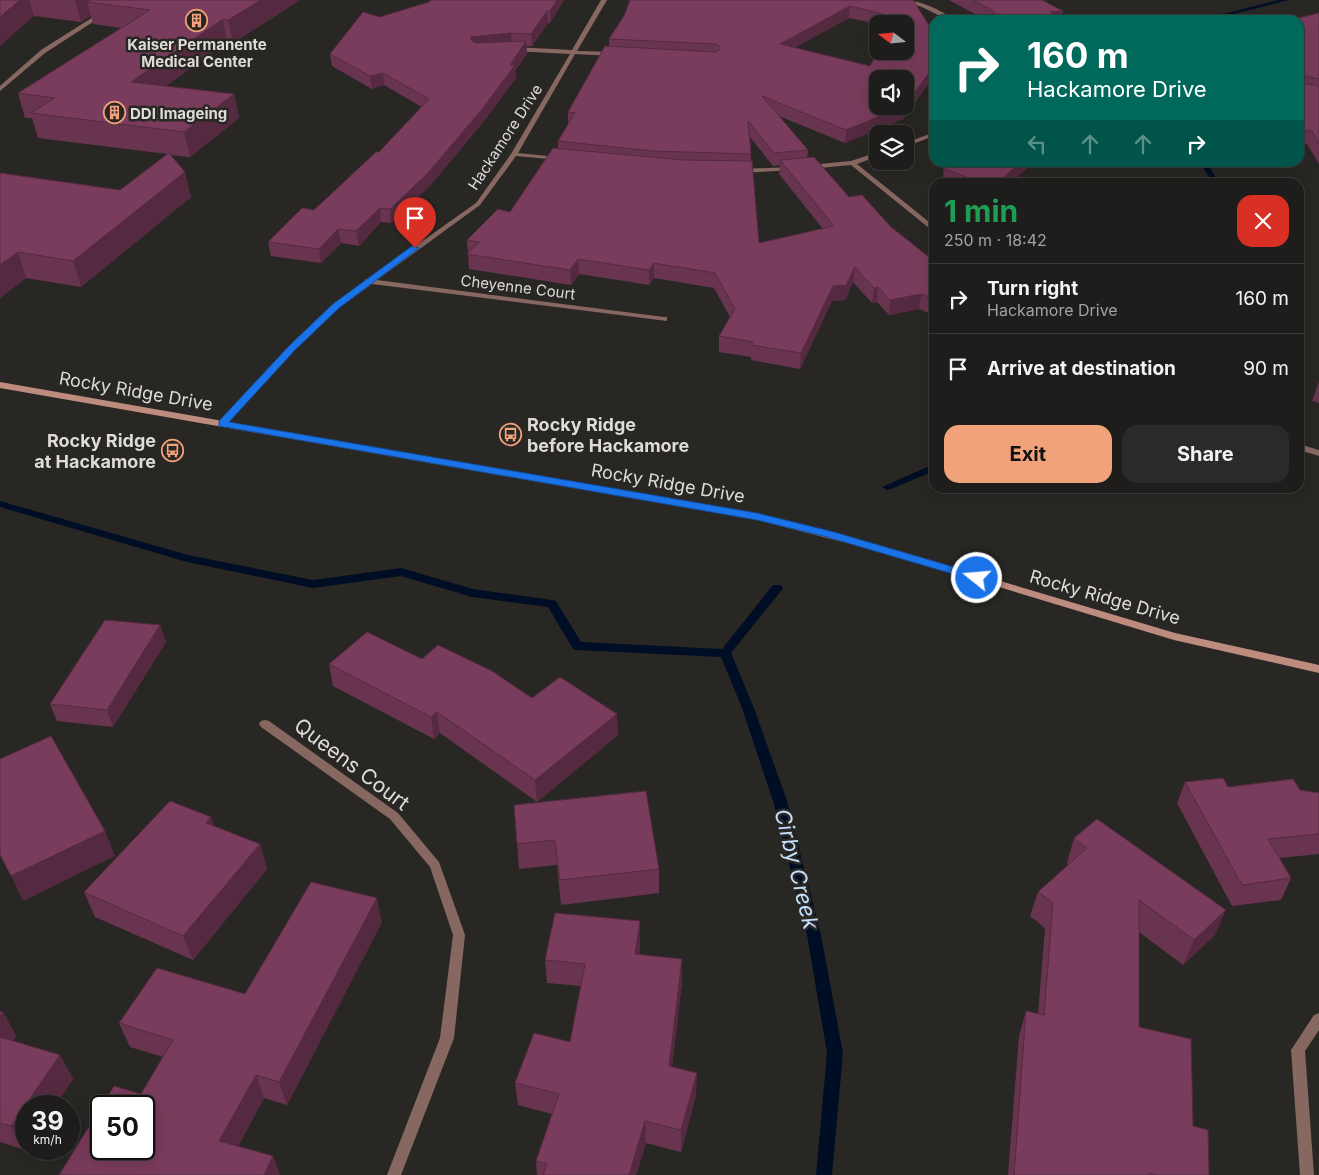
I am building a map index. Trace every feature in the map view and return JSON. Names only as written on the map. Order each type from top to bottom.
[{"type":"main road","name":"Rocky Ridge Drive","points":[[0,385],[757,517],[830,534],[1174,636],[1319,669]]},
{"type":"street","points":[[0,89],[42,53],[71,32],[124,0]]},
{"type":"street","name":"Hackamore Drive","points":[[222,424],[292,348],[336,306],[368,281],[478,204],[514,154],[604,0]]},
{"type":"street","points":[[905,0],[940,15]]},
{"type":"street","points":[[503,49],[623,54]]},
{"type":"street","points":[[914,142],[929,136]]},
{"type":"street","points":[[514,154],[570,160]]},
{"type":"street","points":[[735,171],[791,170],[852,162],[869,157]]},
{"type":"street","points":[[852,162],[929,226]]},
{"type":"street","name":"Cheyenne Court","points":[[368,281],[664,319]]},
{"type":"street","points":[[1304,448],[1319,453]]},
{"type":"street","name":"Queens Court","points":[[265,724],[394,816],[435,865],[459,935],[447,1038],[394,1175]]},
{"type":"street","points":[[1307,1175],[1298,1050],[1319,1019]]},
{"type":"building","points":[[0,0],[20,0],[0,17]]},
{"type":"building","points":[[90,0],[261,0],[228,20],[223,19],[131,82],[234,94],[184,132],[31,113],[55,98],[18,93],[150,10],[87,2]]},
{"type":"building","points":[[431,0],[557,0],[531,34],[511,33],[471,37],[471,40],[475,43],[526,41],[510,65],[515,65],[483,108],[428,173],[390,209],[380,208],[356,231],[338,229],[319,249],[268,242],[302,208],[314,210],[376,152],[379,152],[429,99],[383,73],[370,76],[330,54],[363,12],[380,17]]},
{"type":"building","points":[[630,0],[913,0],[929,25],[929,73],[914,94],[914,70],[869,70],[869,115],[883,115],[846,130],[762,96],[808,150],[774,153],[748,121],[751,154],[653,151],[558,141],[575,113],[568,112],[605,46],[716,52],[721,48],[716,44],[609,39],[624,16]],"holes":[[[850,6],[887,15],[914,15],[914,60],[873,60],[870,66],[780,44]]]},
{"type":"building","points":[[973,0],[1042,0],[1063,11],[1050,12],[1054,15],[997,15]]},
{"type":"building","points":[[1319,13],[1319,79],[1304,77],[1304,17]]},
{"type":"building","points":[[1304,83],[1319,86],[1319,143],[1312,131],[1304,130]]},
{"type":"building","points":[[553,148],[683,160],[752,161],[759,243],[834,226],[780,160],[814,157],[849,197],[862,195],[891,227],[929,257],[929,297],[921,294],[890,300],[878,287],[874,288],[855,267],[846,285],[833,286],[801,353],[751,345],[753,342],[719,336],[735,309],[715,273],[654,263],[649,270],[578,259],[570,270],[467,254],[480,242],[467,240],[498,209],[510,212]]},
{"type":"building","points":[[169,153],[185,172],[73,261],[18,252],[0,265],[0,173],[120,190]]},
{"type":"building","points":[[945,167],[1015,167],[1003,178],[969,178],[945,169]]},
{"type":"building","points":[[105,620],[160,625],[107,710],[50,704]]},
{"type":"building","points":[[367,632],[422,659],[438,645],[492,671],[532,698],[560,677],[617,714],[535,780],[437,712],[431,717],[329,664]]},
{"type":"building","points":[[51,736],[105,831],[11,876],[0,855],[0,759]]},
{"type":"building","points":[[1223,778],[1228,787],[1293,779],[1300,790],[1319,793],[1319,834],[1268,839],[1291,878],[1242,885],[1185,782]]},
{"type":"building","points":[[646,791],[659,869],[560,880],[555,840],[517,844],[514,805]]},
{"type":"building","points":[[170,801],[211,817],[206,823],[260,844],[183,936],[84,892]]},
{"type":"building","points":[[1097,819],[1226,910],[1194,940],[1139,900],[1139,1027],[1191,1039],[1193,1126],[1208,1130],[1209,1175],[1156,1175],[1149,1173],[1149,1175],[1014,1175],[1026,1011],[1044,1015],[1053,903],[1038,892],[1087,848],[1074,838]]},
{"type":"building","points":[[311,882],[377,898],[279,1082],[256,1075],[219,1141],[273,1156],[264,1175],[59,1175],[68,1160],[80,1160],[80,1141],[90,1125],[90,1160],[155,1160],[155,1095],[109,1095],[114,1086],[141,1094],[173,1040],[119,1023],[157,968],[245,994]]},
{"type":"building","points":[[555,913],[640,921],[635,954],[682,959],[669,1066],[697,1073],[681,1130],[645,1121],[629,1175],[543,1175],[547,1164],[536,1161],[559,1094],[515,1083],[534,1033],[570,1042],[585,964],[545,960]]},
{"type":"building","points":[[0,1037],[60,1055],[32,1095],[15,1095],[15,1120],[11,1126],[0,1123]]},
{"type":"waterway","name":"Cirby Creek","points":[[1223,15],[1286,0]]},
{"type":"waterway","name":"Cirby Creek","points":[[1206,167],[1213,178]]},
{"type":"waterway","name":"Cirby Creek","points":[[887,487],[929,469]]},
{"type":"waterway","points":[[0,504],[187,558],[313,584],[401,572],[472,593],[552,604],[577,646],[725,653]]},
{"type":"waterway","name":"Cirby Creek","points":[[725,653],[777,588]]},
{"type":"waterway","name":"Cirby Creek","points":[[725,653],[748,708],[780,801],[814,935],[835,1053],[824,1175]]},
{"type":"place","name":"Kaiser Permanente Medical Center","points":[[197,21]]},
{"type":"place","name":"DDI Imageing","points":[[114,113]]},
{"type":"place","name":"Rocky Ridge before Hackamore","points":[[511,434]]},
{"type":"place","name":"Rocky Ridge at Hackamore","points":[[172,450]]},
{"type":"route","points":[[415,248],[336,306],[292,348],[222,424],[757,517],[830,534],[977,578]]}]
